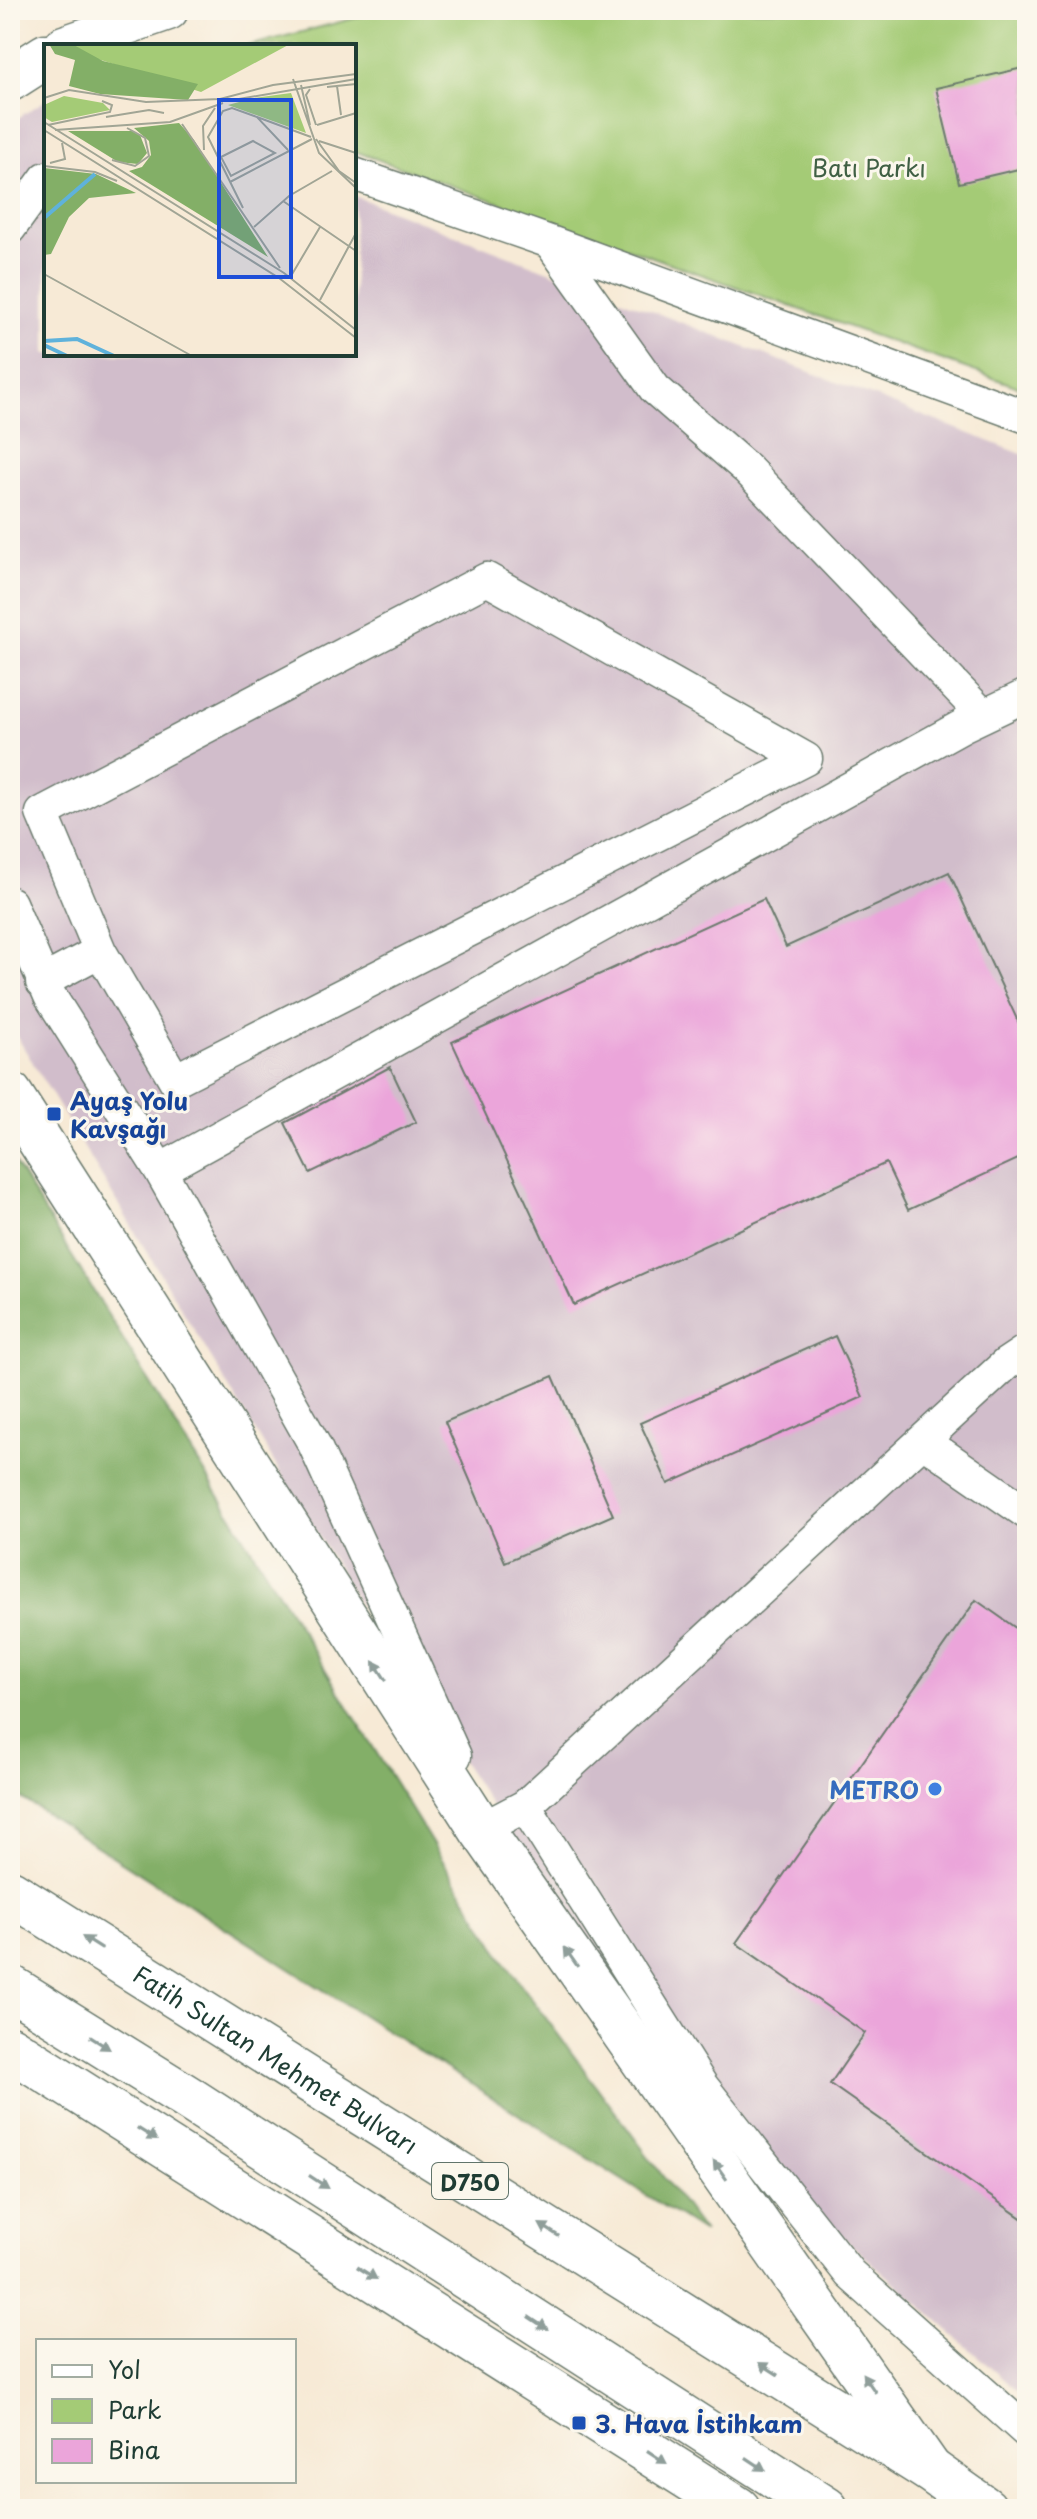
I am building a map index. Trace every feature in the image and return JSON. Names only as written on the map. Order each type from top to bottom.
[{"type":"highway","points":[[10,67],[44,55]]},
{"type":"highway","points":[[10,79],[44,55]]},
{"type":"highway","points":[[10,1094],[488,1825],[930,2470]]},
{"type":"highway","name":"Fatih Sultan Mehmet Bulvarı","points":[[10,1892],[930,2470],[985,2509]]},
{"type":"highway","points":[[10,1987],[188,2098],[826,2509]]},
{"type":"highway","points":[[10,2048],[738,2509]]},
{"type":"main road","points":[[70,44],[168,10]]},
{"type":"street","points":[[356,175],[550,242],[1027,417]]},
{"type":"street","points":[[10,228],[44,181]]},
{"type":"street","points":[[550,242],[655,389],[747,469],[983,715]]},
{"type":"street","points":[[487,579],[806,759],[175,1080],[100,951],[42,813],[487,579]]},
{"type":"street","points":[[160,1170],[983,715],[1027,695]]},
{"type":"street","points":[[10,903],[42,982],[160,1170],[314,1444],[447,1742],[488,1825],[525,1806],[1006,1364],[1027,1350]]},
{"type":"street","points":[[42,982],[100,951]]},
{"type":"street","points":[[923,1441],[1027,1513]]},
{"type":"street","points":[[525,1806],[702,2086],[850,2274],[1027,2432]]},
{"type":"shaded area","points":[[44,101],[44,356],[356,356],[356,197],[1027,456],[1027,2400],[702,2117],[534,1871],[370,1621],[10,1025],[10,123]]},
{"type":"green space","name":"Batı Parkı","points":[[386,10],[1027,10],[1027,390],[356,152],[356,44],[256,44]]},
{"type":"green space","points":[[10,1155],[506,1964],[704,2232],[10,1791]]},
{"type":"building","points":[[1027,67],[1027,167],[959,183],[936,88]]},
{"type":"building","points":[[949,872],[1027,1041],[1027,1155],[908,1210],[886,1163],[574,1305],[452,1042],[764,899],[786,947]]},
{"type":"building","points":[[390,1067],[416,1122],[310,1173],[285,1123]]},
{"type":"building","points":[[835,1336],[863,1397],[668,1484],[640,1423]]},
{"type":"building","points":[[553,1376],[613,1515],[505,1562],[445,1422]]},
{"type":"building","name":"METRO","points":[[976,1600],[1027,1636],[1027,2222],[830,2084],[865,2033],[736,1943]]},
{"type":"place","name":"Ayaş Yolu Kavşağı","points":[[54,1114]]},
{"type":"place","name":"METRO","points":[[935,1789]]},
{"type":"place","name":"3. Hava İstihkam","points":[[579,2423]]}]
